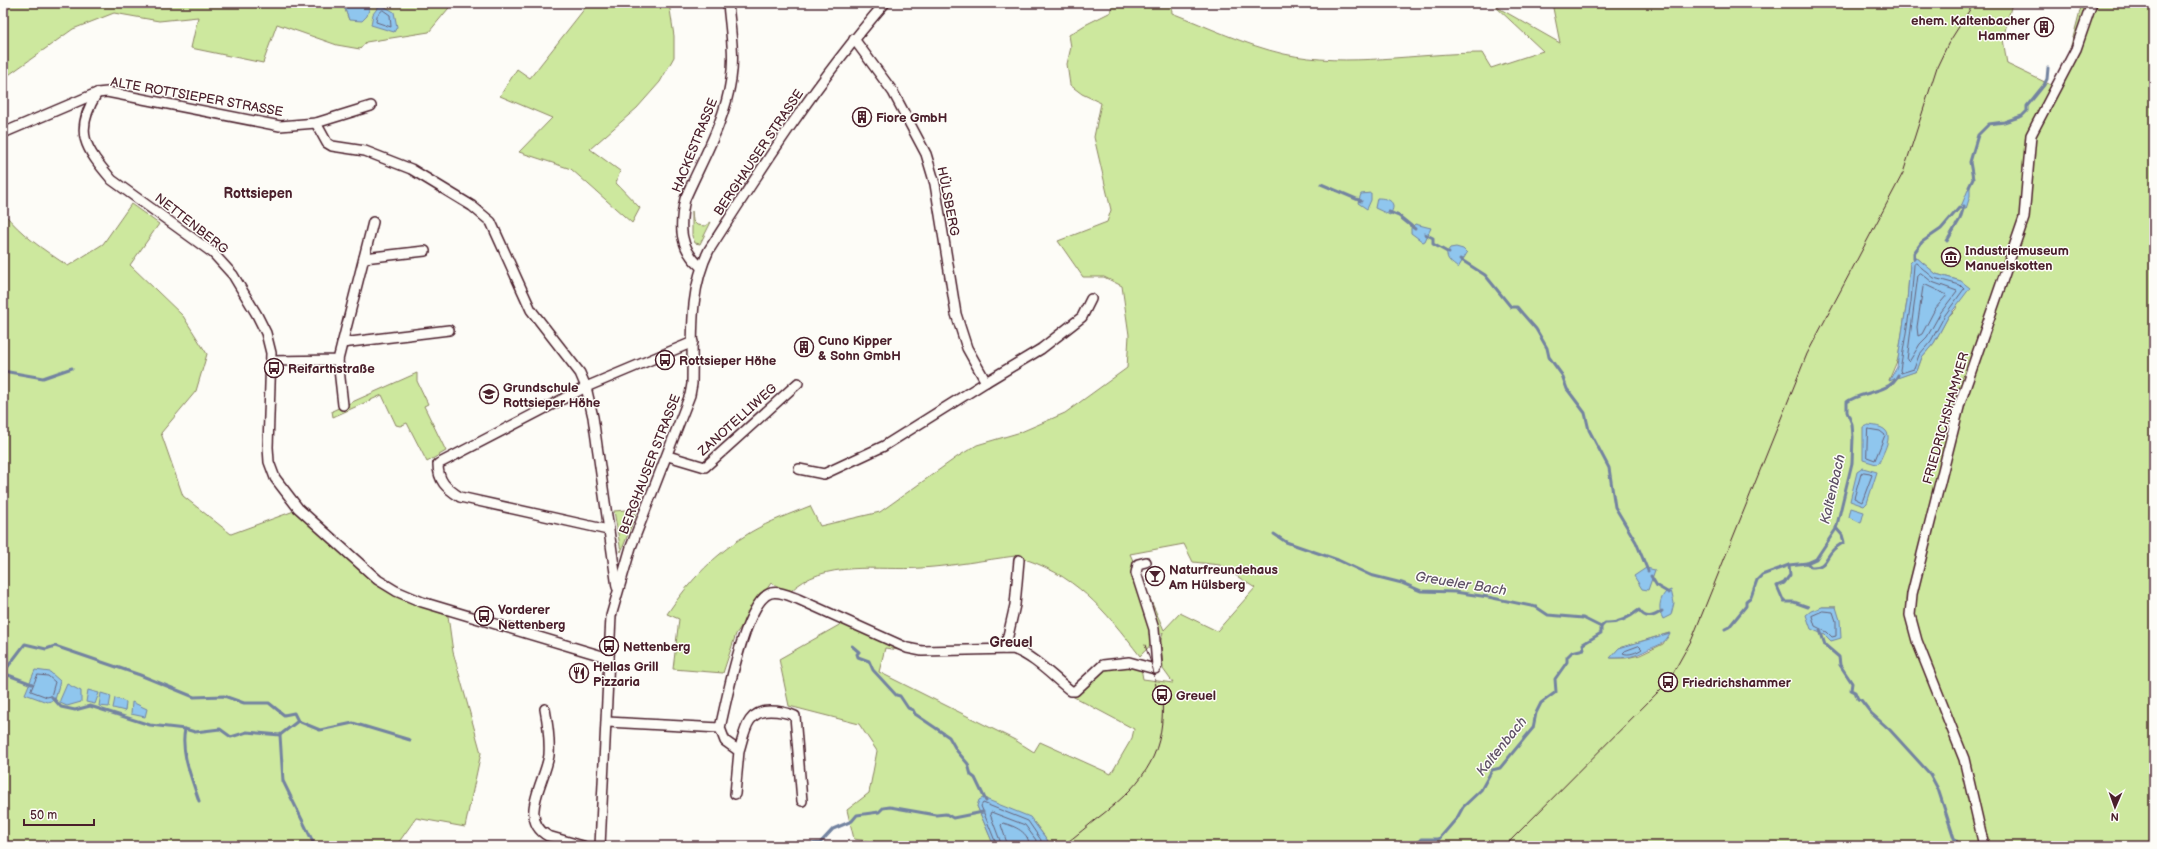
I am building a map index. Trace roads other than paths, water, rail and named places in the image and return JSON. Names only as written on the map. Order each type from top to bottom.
[{"type":"street","name":"HACKESTRASSE","points":[[701,267],[690,257],[684,244],[682,214],[685,199],[718,126],[729,92],[732,68],[728,3]]},
{"type":"street","name":"BERGHAUSER STRASSE","points":[[600,846],[607,722],[610,625],[631,547],[668,456],[690,395],[694,296],[701,267],[709,250],[806,101],[854,39],[885,3]]},
{"type":"street","name":"FRIEDRICHSHAMMER","points":[[1984,846],[1964,759],[1917,641],[1910,615],[1912,594],[1960,403],[2024,218],[2031,135],[2076,49],[2092,3]]},
{"type":"street","name":"HÜLSBERG","points":[[854,39],[893,92],[926,154],[935,184],[956,314],[967,348],[986,382]]},
{"type":"street","name":"ALTE ROTTSIEPER STRASSE","points":[[3,133],[98,94],[116,92],[280,126],[316,123]]},
{"type":"street","name":"NETTENBERG","points":[[98,94],[88,108],[83,121],[86,141],[92,153],[112,180],[213,253],[233,275],[266,333],[271,352],[268,447],[272,470],[279,485],[298,508],[378,580],[403,594],[422,602],[609,658]]},
{"type":"street","points":[[371,106],[316,123],[327,143],[332,146],[356,148],[393,160],[446,189],[482,213],[491,222],[531,310],[580,373],[586,387],[593,417],[608,530],[618,591]]},
{"type":"street","points":[[343,405],[338,360],[373,222]]},
{"type":"street","points":[[364,258],[425,251]]},
{"type":"street","points":[[799,469],[824,474],[884,446],[1041,349],[1082,317],[1091,299]]},
{"type":"street","points":[[342,343],[449,330]]},
{"type":"street","points":[[608,530],[460,497],[449,490],[441,481],[438,473],[438,464],[586,387],[693,342]]},
{"type":"street","points":[[271,361],[338,360]]},
{"type":"street","name":"ZANOTELLIWEG","points":[[668,456],[705,467],[798,382]]},
{"type":"street","points":[[1005,649],[1016,605],[1020,560]]},
{"type":"street","points":[[739,751],[725,741],[720,728],[746,629],[762,600],[770,593],[781,593],[798,599],[902,646],[922,650],[1005,649],[1019,651],[1071,692],[1075,691],[1103,665],[1129,662],[1155,669],[1157,666],[1154,629],[1136,574],[1138,564],[1146,562]]},
{"type":"street","points":[[546,709],[550,738],[549,756],[534,806],[535,823],[543,833],[548,836],[583,846]]},
{"type":"street","points":[[735,794],[739,751],[751,716],[760,711],[785,711],[795,716],[802,801]]},
{"type":"street","points":[[607,722],[720,728]]},
{"type":"water","points":[[347,3],[371,3],[367,16],[362,21],[349,20],[345,9]]},
{"type":"water","points":[[382,5],[394,12],[397,27],[394,32],[371,25],[373,14],[379,6]]},
{"type":"water","points":[[1970,185],[1970,196],[1966,209],[1960,209]]},
{"type":"water","points":[[1371,193],[1371,200],[1367,209],[1358,203],[1361,194]]},
{"type":"water","points":[[1377,198],[1388,200],[1393,204],[1390,215],[1375,208]]},
{"type":"water","points":[[1415,224],[1431,228],[1425,241],[1423,242],[1411,233],[1411,228]]},
{"type":"water","points":[[1456,247],[1463,249],[1467,253],[1458,268],[1447,257],[1447,252],[1450,248]]},
{"type":"water","points":[[1916,257],[1936,274],[1961,281],[1970,288],[1948,317],[1934,343],[1922,357],[1917,371],[1889,381],[1897,367],[1907,301],[1910,263]]},
{"type":"water","points":[[1868,425],[1878,426],[1884,429],[1887,433],[1888,438],[1885,449],[1879,463],[1876,464],[1863,460],[1863,427]]},
{"type":"water","points":[[1863,468],[1877,472],[1867,503],[1864,506],[1850,501],[1857,472]]},
{"type":"water","points":[[1851,508],[1864,512],[1861,523],[1849,517]]},
{"type":"water","points":[[1646,568],[1655,570],[1648,590],[1642,589],[1634,576]]},
{"type":"water","points":[[1671,590],[1674,603],[1671,615],[1663,619],[1660,612],[1661,601],[1666,592]]},
{"type":"water","points":[[1822,607],[1836,607],[1840,620],[1841,638],[1831,641],[1825,635],[1811,629],[1806,615],[1811,611]]},
{"type":"water","points":[[1670,633],[1666,640],[1661,644],[1639,654],[1610,658],[1619,648]]},
{"type":"water","points":[[35,670],[50,672],[60,681],[55,700],[47,702],[25,694]]},
{"type":"water","points":[[67,684],[81,691],[81,702],[67,706],[60,703]]},
{"type":"water","points":[[88,690],[99,693],[95,704],[86,702]]},
{"type":"water","points":[[101,693],[111,696],[109,707],[99,706]]},
{"type":"water","points":[[115,698],[126,702],[125,711],[113,708]]},
{"type":"water","points":[[132,702],[147,709],[145,717],[131,714]]},
{"type":"water","points":[[983,798],[1030,817],[1048,841],[1042,846],[994,846],[977,806],[979,800]]},
{"type":"waterway","name":"Kaltenbach","points":[[1969,187],[1973,179],[1970,162],[1978,135],[1989,124],[2004,122],[2022,116],[2027,111],[2027,106],[2044,85],[2047,79],[2048,68]]},
{"type":"waterway","points":[[1321,184],[1361,201]]},
{"type":"waterway","name":"Kaltenbach","points":[[1947,241],[1960,219],[1964,206]]},
{"type":"waterway","points":[[1914,258],[1914,253],[1922,242],[1941,229],[1959,208]]},
{"type":"waterway","points":[[1389,212],[1399,216],[1415,229]]},
{"type":"waterway","points":[[1425,234],[1433,238],[1433,244],[1449,253]]},
{"type":"waterway","points":[[1460,259],[1485,275],[1511,307],[1517,307],[1536,329],[1547,348],[1549,357],[1562,375],[1567,389],[1585,413],[1589,430],[1609,468],[1615,507],[1636,542],[1648,571]]},
{"type":"waterway","points":[[3,371],[43,378],[72,368]]},
{"type":"waterway","name":"Kaltenbach","points":[[1725,629],[1729,627],[1746,606],[1746,601],[1751,597],[1757,580],[1762,575],[1789,565],[1807,563],[1816,559],[1836,529],[1852,463],[1852,424],[1847,412],[1847,402],[1853,398],[1888,386],[1898,375]]},
{"type":"waterway","points":[[1807,563],[1811,567],[1820,566],[1825,562],[1830,553],[1844,542],[1842,535],[1836,528]]},
{"type":"waterway","name":"Greueler Bach","points":[[1274,534],[1286,542],[1338,560],[1370,575],[1402,583],[1421,591],[1455,592],[1488,597],[1536,607],[1548,615],[1583,618],[1601,627]]},
{"type":"waterway","points":[[1789,565],[1790,575],[1784,583],[1777,586],[1784,602],[1794,602],[1808,607]]},
{"type":"waterway","points":[[1651,576],[1657,586],[1669,593]]},
{"type":"waterway","name":"Kaltenbach","points":[[1415,846],[1421,839],[1439,839],[1457,818],[1463,807],[1481,790],[1492,770],[1500,768],[1533,728],[1536,713],[1541,703],[1556,692],[1555,679],[1567,662],[1567,657],[1572,652],[1584,649],[1583,644],[1601,633],[1601,627],[1605,623],[1614,623],[1623,620],[1639,610],[1647,616],[1656,615],[1662,611]]},
{"type":"waterway","points":[[1820,630],[1825,645],[1839,657],[1840,665],[1852,683],[1851,690],[1855,692],[1858,699],[1861,700],[1871,713],[1890,730],[1930,774],[1938,789],[1954,838],[1960,846]]},
{"type":"waterway","points":[[3,673],[25,644],[46,649],[55,646],[140,675],[194,697],[224,696],[244,703],[269,703],[284,715],[294,713],[298,721]]},
{"type":"waterway","points":[[852,646],[859,652],[857,654],[858,657],[869,661],[873,670],[896,695],[900,696],[908,708],[913,710],[915,714],[949,737],[957,751],[968,764],[971,775],[975,778],[986,801]]},
{"type":"waterway","points":[[3,673],[32,684]]},
{"type":"waterway","points":[[52,697],[61,707],[75,710],[90,706],[150,725],[185,729],[195,732],[220,729],[231,737],[247,732],[280,735],[298,721],[320,730],[353,723],[410,740]]},
{"type":"waterway","points":[[185,729],[185,756],[199,801]]},
{"type":"waterway","points":[[280,735],[283,781],[315,846]]},
{"type":"waterway","points":[[809,844],[820,843],[833,829],[852,821],[857,815],[879,812],[883,808],[890,807],[936,815],[946,814],[953,818],[983,812]]},
{"type":"tram line","points":[[1505,846],[1668,682],[1692,639],[1807,354],[1903,173],[1937,67],[1948,44],[1974,3]]},
{"type":"tram line","points":[[1145,645],[1153,669],[1159,703]]},
{"type":"tram line","points":[[1062,846],[1118,801],[1142,776],[1150,763],[1161,733],[1162,695]]},
{"type":"place","name":"ehem. Kaltenbacher Hammer","points":[[2044,27]]},
{"type":"place","name":"Fiore GmbH","points":[[862,117]]},
{"type":"place","name":"Industriemuseum Manuelskotten","points":[[1951,257]]},
{"type":"place","name":"Cuno Kipper & Sohn GmbH","points":[[804,347]]},
{"type":"place","name":"Rottsieper Höhe","points":[[665,360]]},
{"type":"place","name":"Reifarthstraße","points":[[274,368]]},
{"type":"place","name":"Grundschule Rottsieper Höhe","points":[[489,394]]},
{"type":"place","name":"Naturfreundehaus Am Hülsberg","points":[[1155,576]]},
{"type":"place","name":"Vorderer Nettenberg","points":[[484,616]]},
{"type":"place","name":"Nettenberg","points":[[609,646]]},
{"type":"place","name":"Hellas Grill Pizzaria","points":[[579,673]]},
{"type":"place","name":"Friedrichshammer","points":[[1668,682]]},
{"type":"place","name":"Greuel","points":[[1162,695]]},
{"type":"district","name":"Rottsiepen","points":[[258,193]]},
{"type":"district","name":"Greuel","points":[[1011,642]]}]
